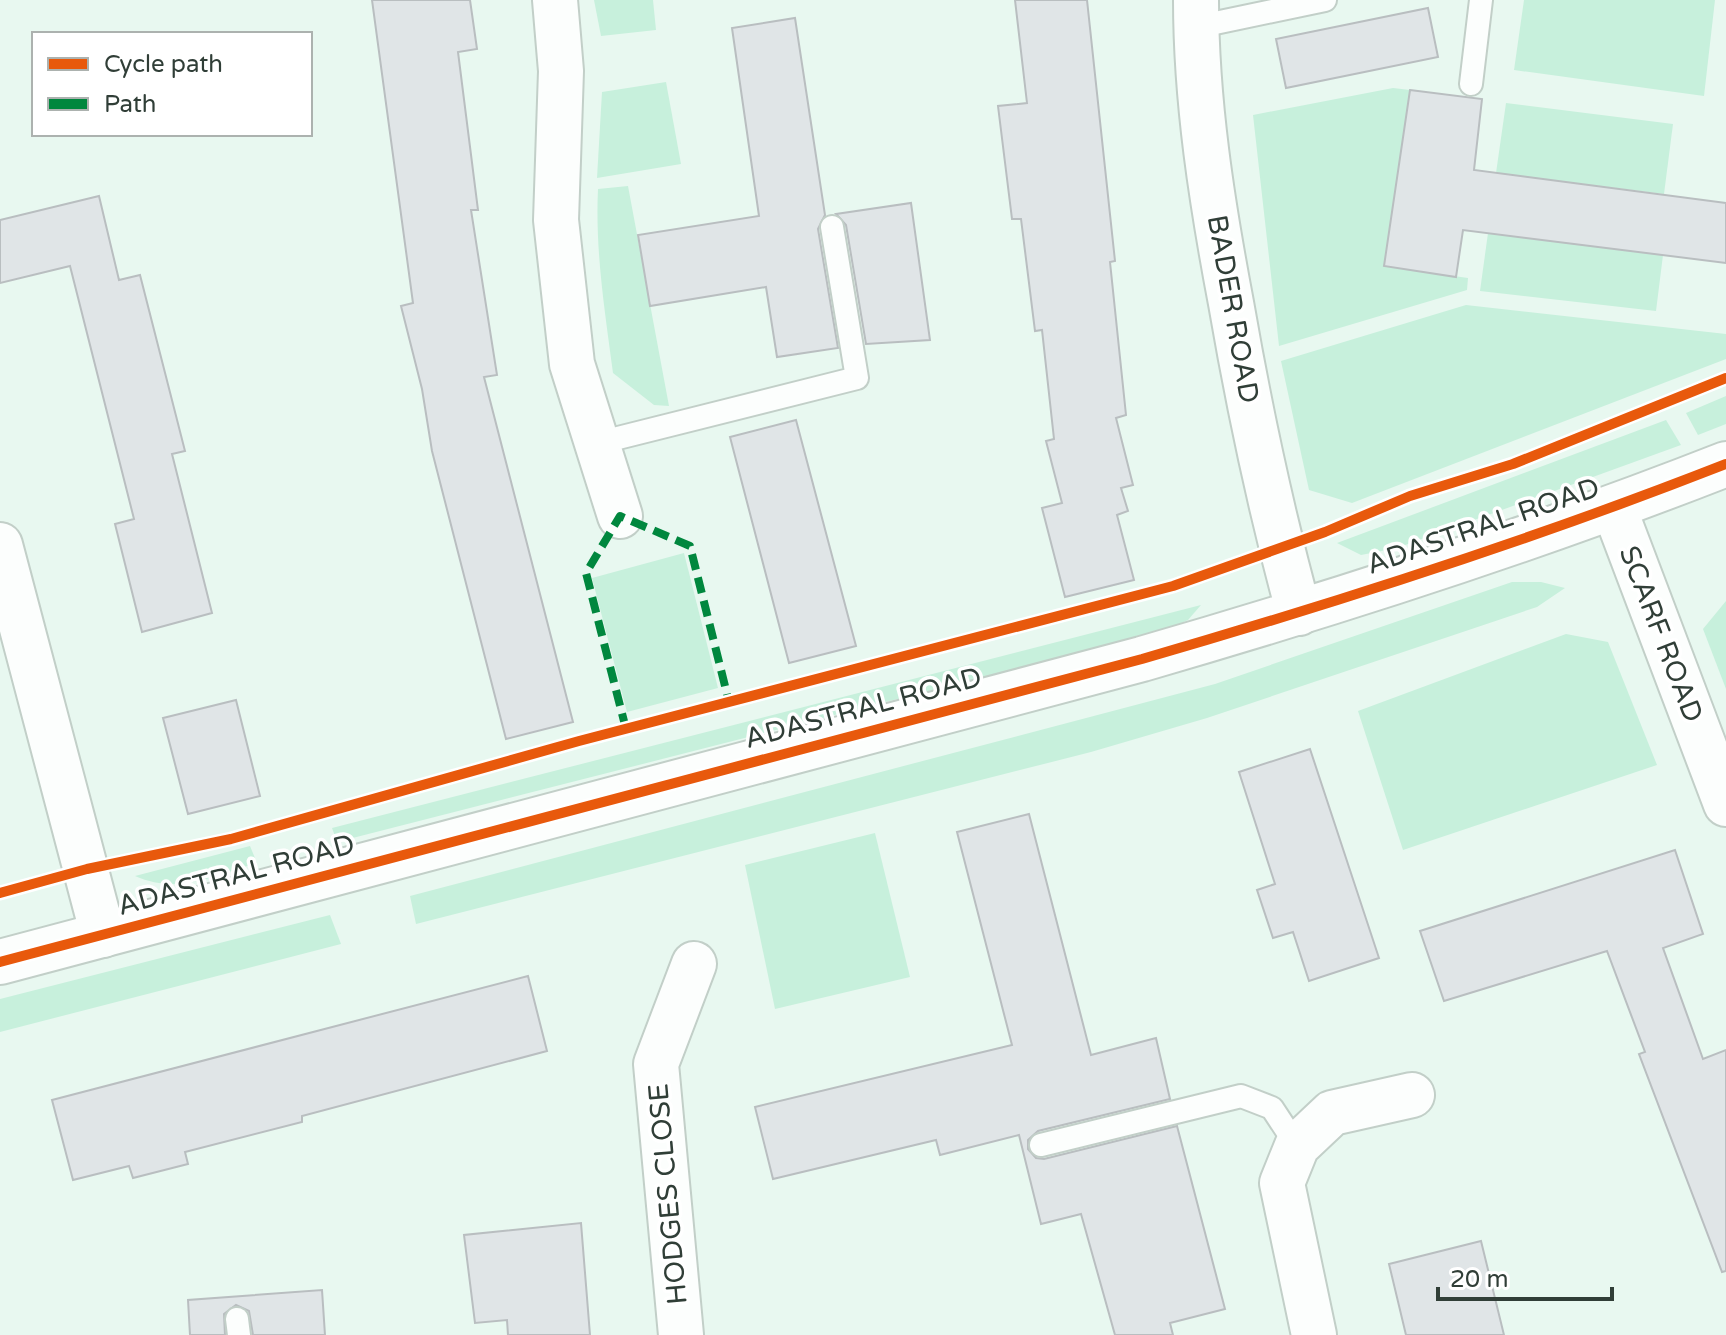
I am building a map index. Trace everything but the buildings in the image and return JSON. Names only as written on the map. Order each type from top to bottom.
[{"type":"street","points":[[555,0],[561,71],[556,220],[572,364],[620,516]]},
{"type":"street","name":"BADER ROAD","points":[[1196,13],[1204,138],[1219,238],[1245,379],[1299,613]]},
{"type":"street","name":"ADASTRAL ROAD","points":[[0,962],[1127,663],[1299,613],[1614,508],[1726,464]]},
{"type":"street","name":"SCARF ROAD","points":[[1614,508],[1726,804]]},
{"type":"street","points":[[0,545],[103,935]]},
{"type":"street","name":"HODGES CLOSE","points":[[681,1335],[656,1064],[694,964]]},
{"type":"street","points":[[1314,1335],[1282,1183],[1297,1146],[1332,1113],[1412,1095]]},
{"type":"lane","points":[[1196,13],[1325,0]]},
{"type":"lane","points":[[1471,84],[1481,0]]},
{"type":"lane","points":[[598,443],[857,378],[832,227]]},
{"type":"lane","points":[[1041,1145],[1241,1096],[1272,1108],[1297,1146]]},
{"type":"green space","points":[[594,0],[653,0],[656,30],[601,36]]},
{"type":"green space","points":[[1524,0],[1715,0],[1704,96],[1514,70]]},
{"type":"green space","points":[[666,82],[681,164],[597,178],[602,92]]},
{"type":"green space","points":[[1393,88],[1410,90],[1384,266],[1468,278],[1467,290],[1279,346],[1253,115]]},
{"type":"green space","points":[[1506,103],[1673,124],[1664,194],[1496,173]]},
{"type":"green space","points":[[628,186],[669,406],[654,405],[613,373],[599,258],[598,189]]},
{"type":"green space","points":[[1488,233],[1663,255],[1656,311],[1480,291]]},
{"type":"green space","points":[[1466,305],[1726,334],[1726,359],[1352,503],[1309,490],[1281,361]]},
{"type":"green space","points":[[1726,396],[1726,424],[1698,435],[1686,413]]},
{"type":"green space","points":[[1666,420],[1681,445],[1397,548],[1361,555],[1337,543]]},
{"type":"green space","points":[[684,553],[718,688],[627,712],[592,578]]},
{"type":"green space","points":[[1512,582],[1541,582],[1565,588],[1537,607],[1207,718],[1091,752],[416,924],[410,896],[1215,684]]},
{"type":"green space","points":[[1726,601],[1726,689],[1703,629]]},
{"type":"green space","points":[[1201,605],[1188,620],[1164,631],[337,842],[332,828]]},
{"type":"green space","points":[[1566,634],[1608,642],[1657,765],[1403,850],[1358,711]]},
{"type":"green space","points":[[875,833],[910,977],[775,1009],[745,865]]},
{"type":"green space","points":[[250,846],[257,863],[196,882],[166,884],[135,876]]},
{"type":"green space","points":[[330,915],[341,944],[0,1032],[0,999]]},
{"type":"marked path","points":[[626,729],[586,573],[620,516],[690,546],[729,702]]},
{"type":"cycle path","points":[[0,893],[87,869],[231,839],[579,741],[1173,586],[1325,532],[1410,496],[1513,464],[1726,378]]},
{"type":"cycle path","points":[[0,962],[1142,659],[1436,568],[1726,464]]}]
